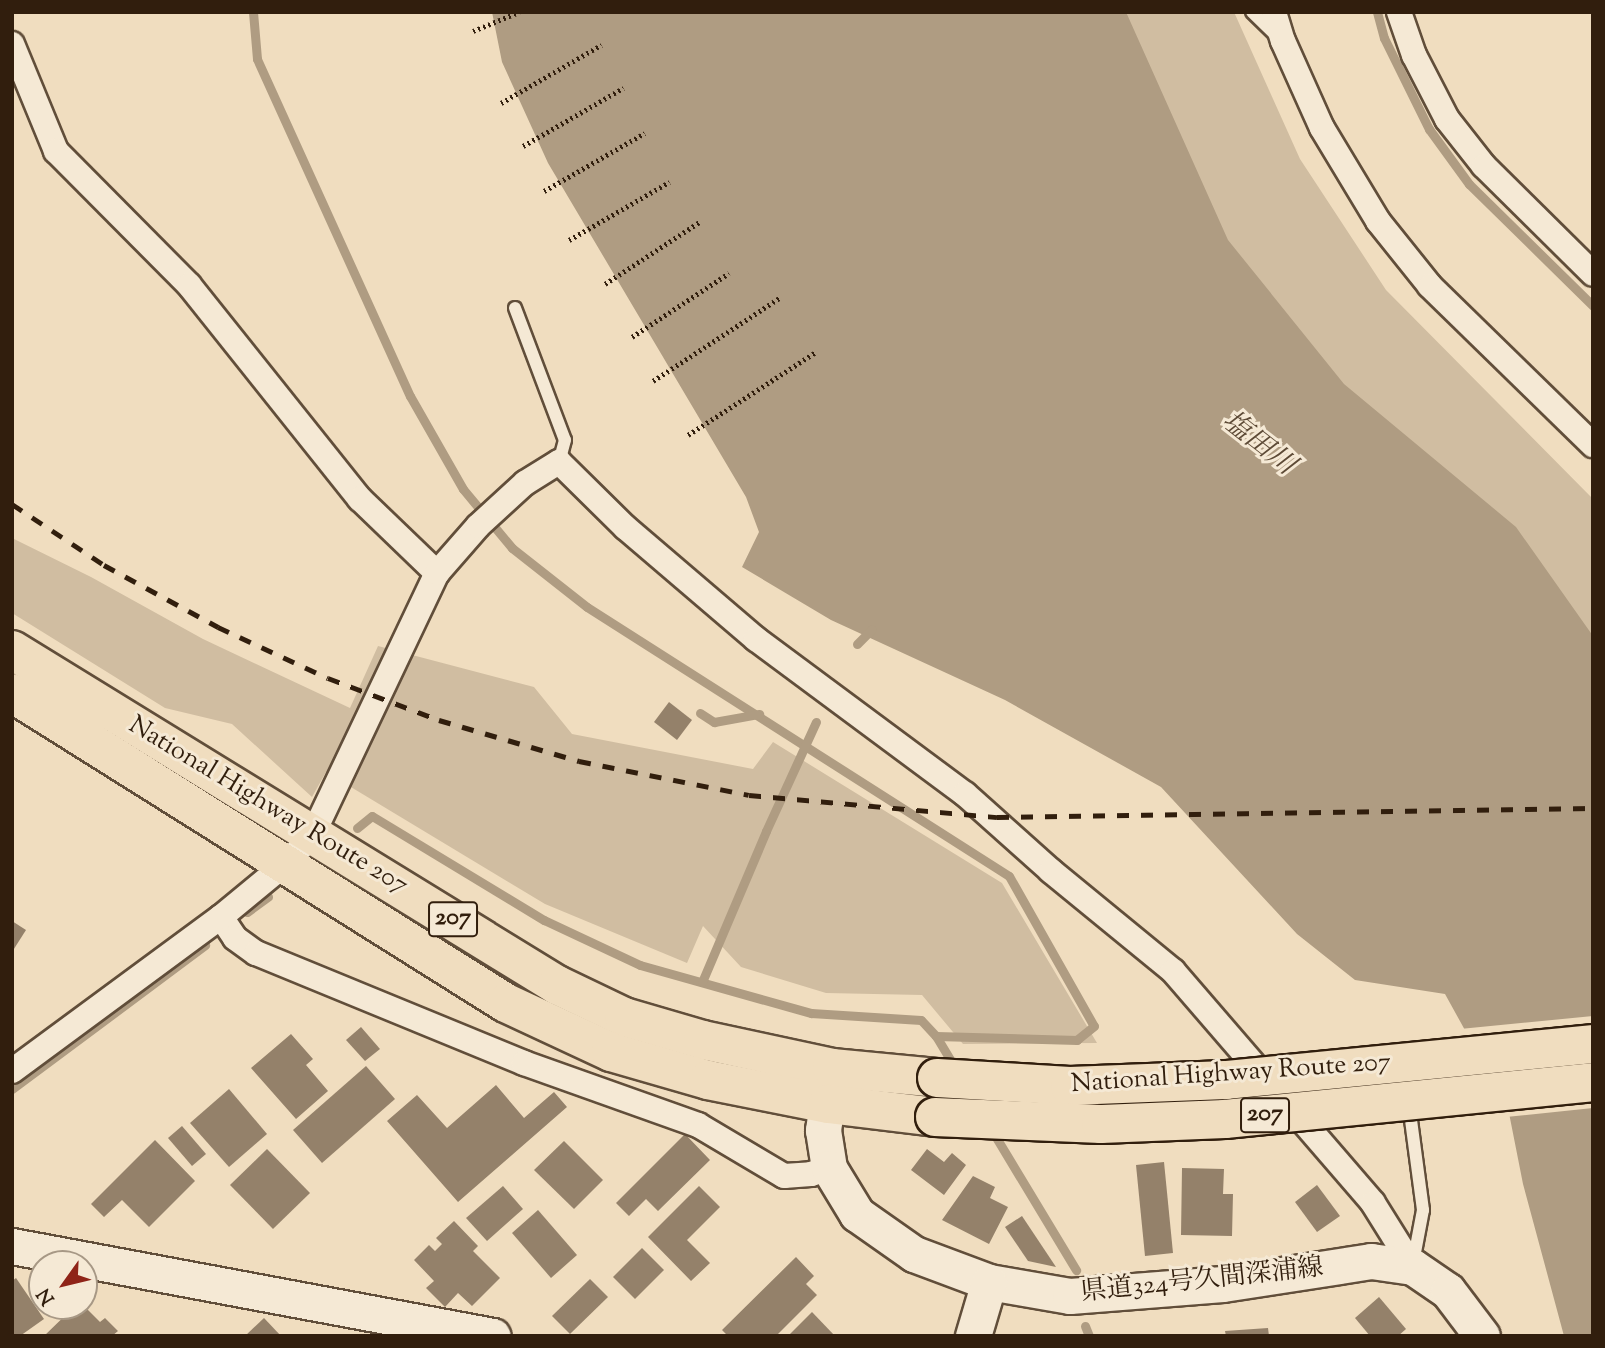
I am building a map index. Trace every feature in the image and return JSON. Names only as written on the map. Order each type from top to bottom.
[{"type":"highway","name":"National Highway Route 207","points":[[12,650],[557,985],[624,1017],[702,1040],[830,1086],[935,1117],[1101,1124],[1225,1119],[1593,1082]]},
{"type":"highway","name":"National Highway Route 207","points":[[12,693],[506,1003],[611,1052],[708,1080],[830,1086],[937,1078],[1070,1086],[1226,1080],[1593,1044]]},
{"type":"main road","name":"県道324号久間深浦線","points":[[830,1086],[823,1130],[829,1168],[857,1214],[914,1254],[989,1282],[1070,1296],[1223,1284],[1371,1261],[1413,1267],[1448,1292],[1482,1336]]},
{"type":"main road","points":[[12,1246],[493,1336]]},
{"type":"main road","points":[[972,1336],[989,1282]]},
{"type":"street","points":[[1275,12],[1283,41],[1322,128],[1378,221],[1430,286],[1593,444]]},
{"type":"street","points":[[1399,12],[1414,55],[1447,120],[1484,166],[1593,274]]},
{"type":"street","points":[[12,44],[56,152],[189,285],[360,499],[437,573]]},
{"type":"street","points":[[12,1071],[221,917],[284,865],[312,835],[437,573],[487,518],[526,483],[559,462],[626,528],[756,639],[965,794],[1051,871],[1173,971],[1373,1203],[1413,1267]]},
{"type":"street","points":[[221,917],[235,938],[256,953],[524,1063],[698,1125],[784,1176],[811,1174],[829,1168]]},
{"type":"lane","points":[[1252,12],[1283,41]]},
{"type":"lane","points":[[516,309],[565,440],[559,462]]},
{"type":"lane","points":[[1411,1120],[1423,1210],[1413,1267]]},
{"type":"path","points":[[473,31],[519,12]]},
{"type":"path","points":[[501,103],[601,45]]},
{"type":"path","points":[[523,146],[623,88]]},
{"type":"path","points":[[544,191],[645,133]]},
{"type":"path","points":[[569,240],[669,183]]},
{"type":"path","points":[[605,284],[701,221]]},
{"type":"path","points":[[632,337],[729,273]]},
{"type":"path","points":[[653,381],[780,297]]},
{"type":"path","points":[[688,435],[816,352]]},
{"type":"shaded area","points":[[914,12],[1234,12],[1300,159],[1386,290],[1593,499],[1593,729]]},
{"type":"shaded area","points":[[12,538],[91,577],[203,639],[350,708],[378,646],[534,687],[572,734],[753,769],[773,742],[1002,883],[1097,1043],[963,1044],[922,995],[826,993],[741,967],[703,926],[687,963],[545,904],[326,772],[312,797],[232,724],[165,708],[12,613]]},
{"type":"water","name":"塩田川","points":[[492,12],[1126,12],[1228,240],[1344,384],[1516,527],[1593,636],[1593,1336],[1564,1336],[1523,1184],[1508,1108],[1445,994],[1355,980],[1297,934],[1161,787],[1005,700],[831,620],[742,567],[759,532],[746,497],[548,163],[502,62]]},
{"type":"pier","points":[[1593,1016],[1593,1108],[1506,1117],[1460,1029]]},
{"type":"building","points":[[669,702],[692,720],[677,740],[654,722]]},
{"type":"building","points":[[12,921],[26,930],[12,952]]},
{"type":"building","points":[[361,1027],[380,1049],[365,1061],[346,1040]]},
{"type":"building","points":[[291,1034],[313,1059],[306,1065],[328,1091],[296,1119],[251,1068]]},
{"type":"building","points":[[366,1066],[395,1099],[322,1163],[293,1130]]},
{"type":"building","points":[[496,1085],[524,1118],[554,1092],[567,1107],[458,1202],[387,1121],[417,1095],[447,1128]]},
{"type":"building","points":[[229,1089],[267,1134],[229,1167],[190,1123]]},
{"type":"building","points":[[182,1126],[206,1154],[192,1166],[168,1138]]},
{"type":"building","points":[[685,1134],[710,1160],[658,1211],[646,1199],[629,1216],[616,1203]]},
{"type":"building","points":[[155,1140],[195,1181],[149,1227],[122,1200],[104,1217],[91,1204]]},
{"type":"building","points":[[564,1141],[603,1180],[574,1209],[534,1170]]},
{"type":"building","points":[[267,1149],[310,1193],[273,1229],[230,1185]]},
{"type":"building","points":[[927,1149],[944,1162],[952,1153],[966,1165],[944,1195],[911,1170]]},
{"type":"building","points":[[1164,1162],[1173,1253],[1145,1256],[1136,1165]]},
{"type":"building","points":[[1182,1168],[1224,1169],[1223,1194],[1233,1194],[1232,1236],[1181,1235]]},
{"type":"building","points":[[973,1176],[995,1187],[990,1198],[1008,1207],[989,1244],[942,1220]]},
{"type":"building","points":[[1317,1185],[1340,1216],[1317,1232],[1295,1202]]},
{"type":"building","points":[[503,1186],[523,1209],[487,1241],[466,1218]]},
{"type":"building","points":[[699,1186],[720,1207],[687,1240],[710,1263],[691,1281],[648,1237]]},
{"type":"building","points":[[538,1210],[577,1255],[551,1278],[512,1233]]},
{"type":"building","points":[[1022,1216],[1056,1267],[1028,1261],[1005,1227]]},
{"type":"building","points":[[454,1221],[478,1246],[473,1251],[500,1278],[472,1306],[458,1293],[445,1307],[426,1288],[434,1281],[414,1260],[429,1245],[435,1251],[442,1244],[436,1238]]},
{"type":"building","points":[[642,1248],[664,1270],[635,1299],[613,1277]]},
{"type":"building","points":[[796,1257],[814,1276],[806,1284],[817,1295],[776,1336],[728,1336],[722,1330]]},
{"type":"building","points":[[16,1278],[28,1296],[28,1320],[43,1320],[20,1336],[12,1336],[12,1281]]},
{"type":"building","points":[[590,1279],[608,1297],[570,1334],[552,1316]]},
{"type":"building","points":[[1379,1297],[1406,1329],[1398,1336],[1370,1336],[1355,1318]]},
{"type":"building","points":[[812,1312],[835,1336],[788,1336]]},
{"type":"building","points":[[105,1318],[118,1331],[112,1336],[44,1336],[61,1320],[100,1322]]},
{"type":"building","points":[[264,1318],[281,1336],[245,1336]]},
{"type":"building","points":[[1268,1328],[1269,1336],[1226,1336],[1225,1331]]},
{"type":"waterway","points":[[253,12],[257,59],[410,396],[463,489],[512,548],[587,607],[1009,876],[1094,1026],[1077,1040],[936,1036]]},
{"type":"waterway","points":[[1377,12],[1384,38],[1429,129],[1469,184],[1593,306]]},
{"type":"waterway","points":[[857,644],[872,629]]},
{"type":"waterway","points":[[700,713],[714,722],[759,714]]},
{"type":"waterway","points":[[702,982],[816,722]]},
{"type":"waterway","points":[[357,828],[372,816],[544,920],[640,965],[811,1013],[921,1020],[936,1036],[955,1068]]},
{"type":"waterway","points":[[247,912],[268,897]]},
{"type":"waterway","points":[[12,1089],[205,945]]},
{"type":"waterway","points":[[991,1129],[1076,1270]]},
{"type":"waterway","points":[[1085,1326],[1089,1336]]},
{"type":"railway","points":[[12,504],[104,565],[218,627],[328,678],[439,720],[579,761],[749,795],[997,817],[1593,808]]}]
